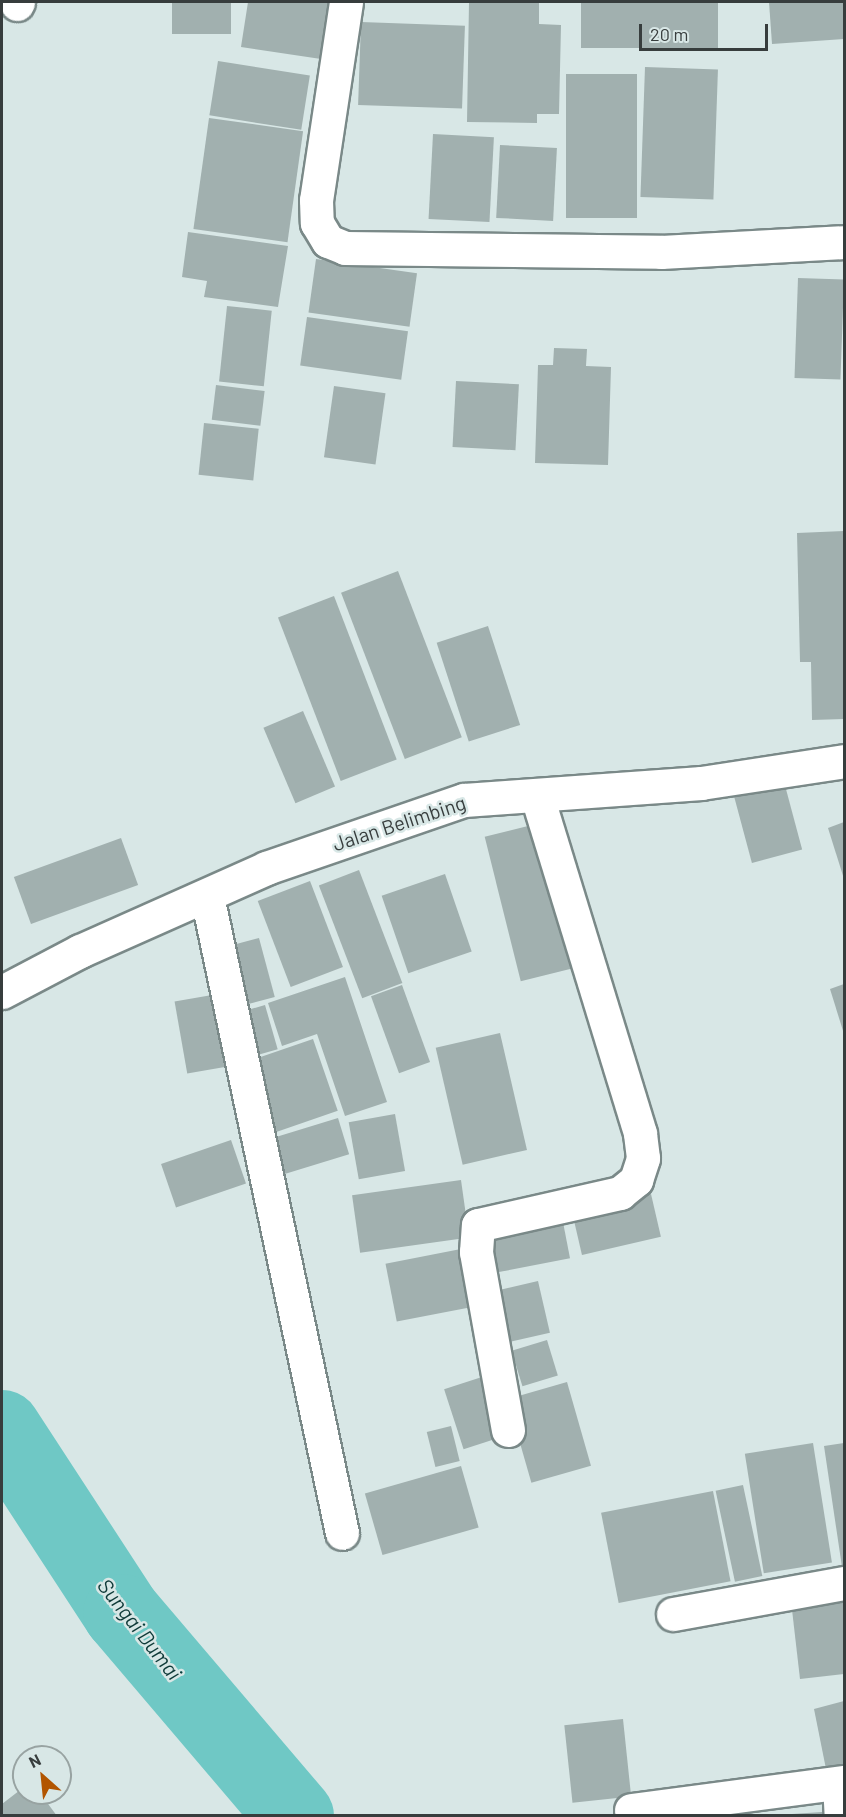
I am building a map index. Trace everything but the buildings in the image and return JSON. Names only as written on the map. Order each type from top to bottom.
[{"type":"street","points":[[346,2],[316,200],[317,224],[328,241],[345,248],[661,252],[844,242]]},
{"type":"street","name":"Jalan Belimbing","points":[[2,992],[80,951],[266,868],[464,800],[701,783],[844,762]]},
{"type":"street","points":[[508,1430],[477,1262],[478,1225],[620,1193],[636,1180],[643,1158],[640,1133],[537,796]]},
{"type":"street","points":[[207,896],[342,1533]]},
{"type":"street","points":[[673,1614],[844,1583]]},
{"type":"street","points":[[631,1810],[842,1782],[841,1815]]},
{"type":"waterway","name":"Sungai Dumai","points":[[2,1429],[122,1613],[295,1816]]}]
